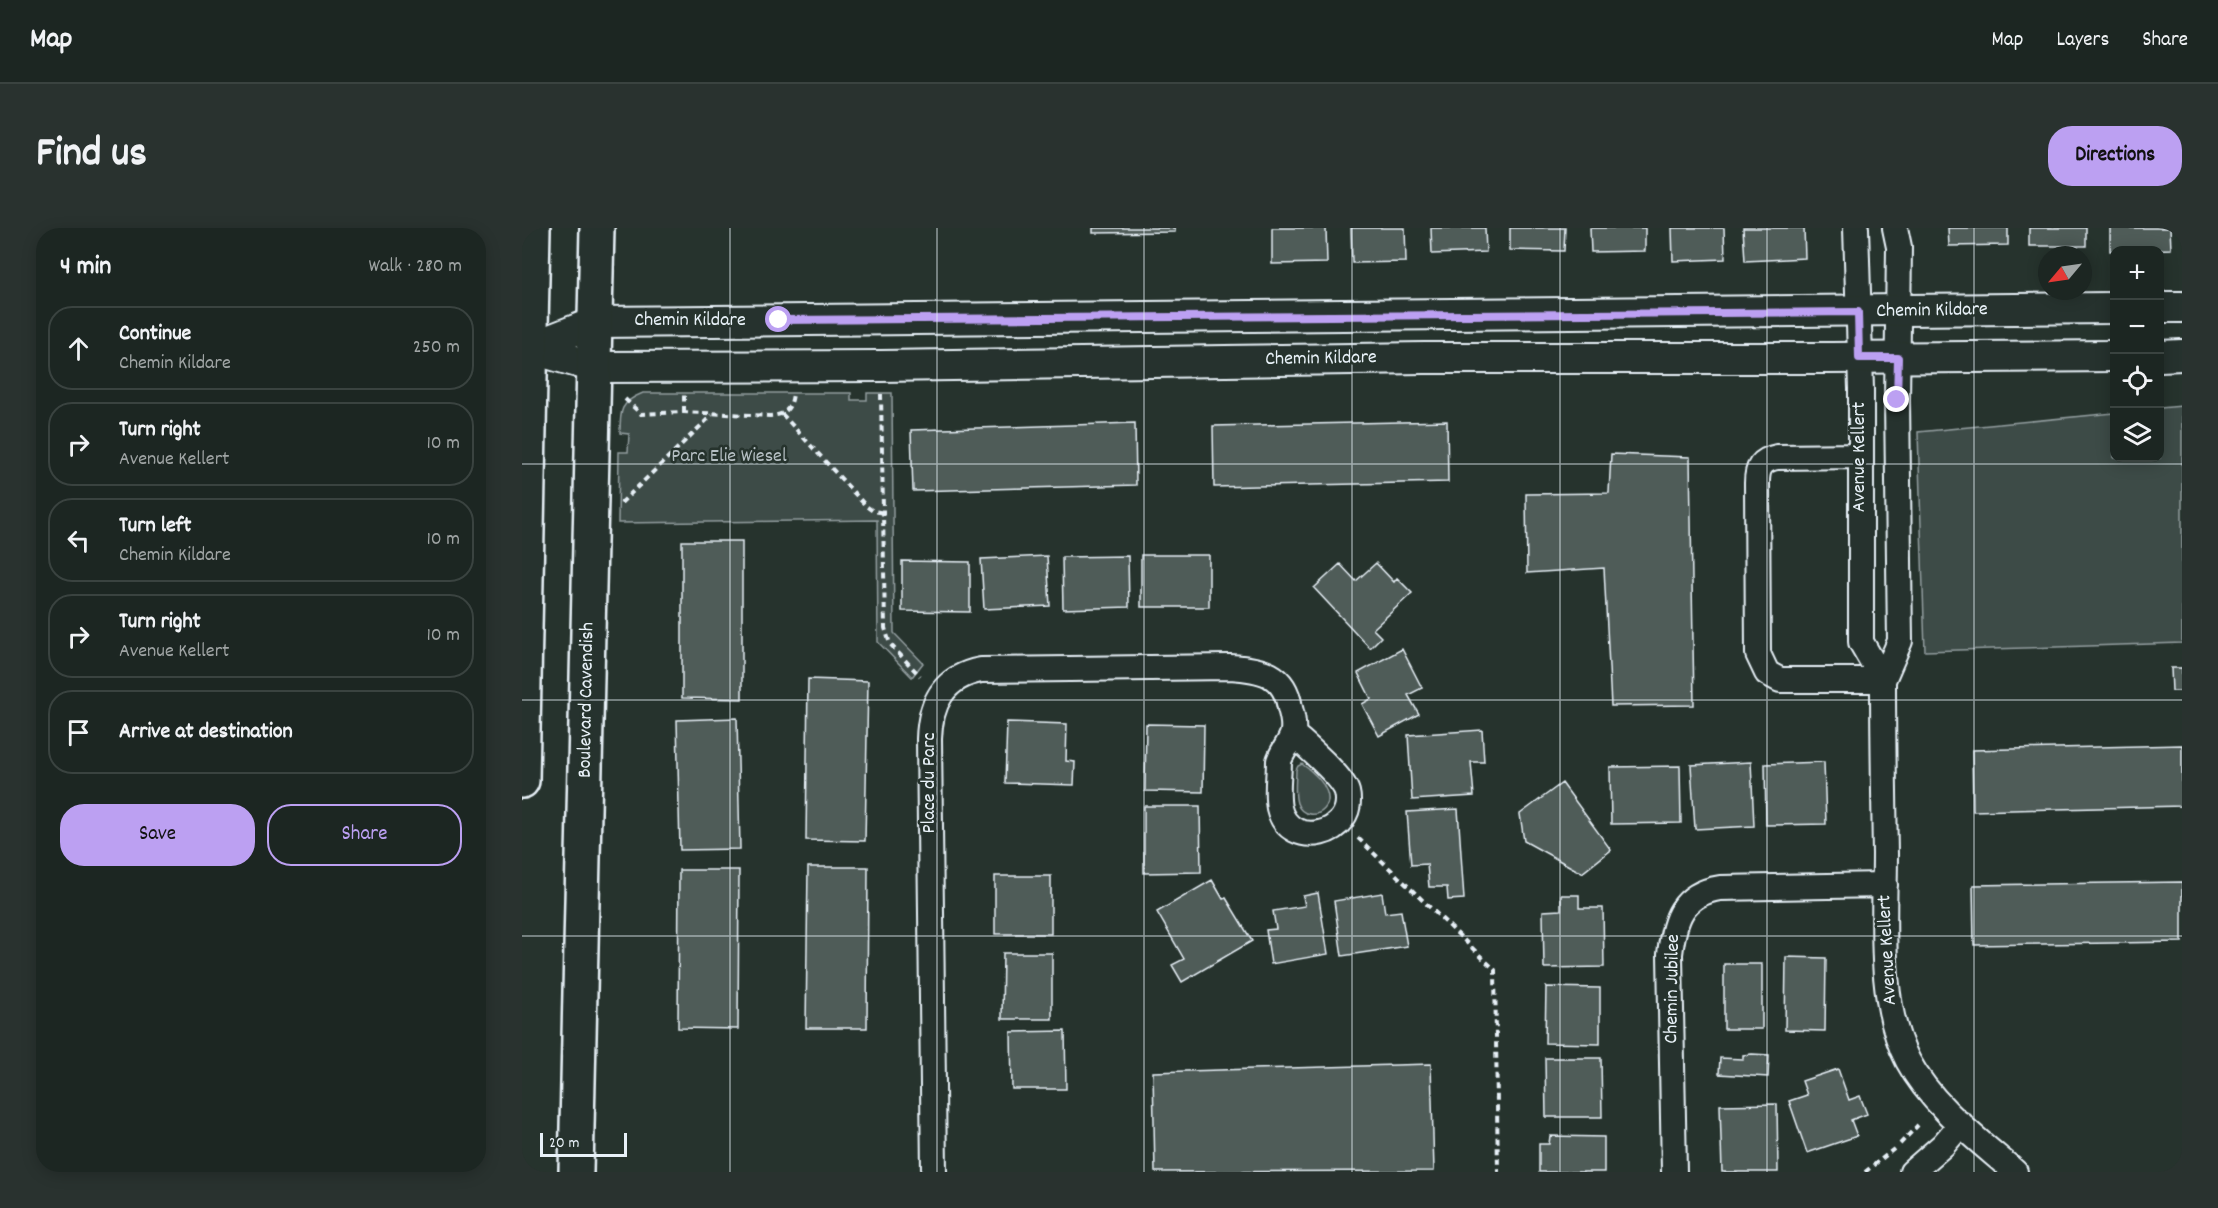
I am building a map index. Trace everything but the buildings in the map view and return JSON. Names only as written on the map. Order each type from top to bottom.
[{"type":"main road","points":[[522,781],[526,348],[533,228]]},
{"type":"main road","name":"Boulevard Cavendish","points":[[576,1172],[597,228]]},
{"type":"street","name":"Avenue Kellert","points":[[1856,228],[1861,389],[1861,642],[1883,680]]},
{"type":"street","name":"Avenue Kellert","points":[[1895,228],[1899,248],[1900,641],[1883,680],[1887,970],[1895,1029],[1908,1061],[1926,1088],[1961,1124],[2015,1172]]},
{"type":"street","points":[[2164,307],[2182,307]]},
{"type":"street","name":"Chemin Kildare","points":[[526,348],[596,322],[1899,312],[2110,308]]},
{"type":"street","name":"Chemin Kildare","points":[[526,348],[595,367],[881,366],[1424,358],[2110,356]]},
{"type":"street","points":[[2164,356],[2182,355]]},
{"type":"street","points":[[1860,456],[1777,457],[1769,459],[1760,466],[1756,483],[1758,654],[1767,673],[1780,680],[1883,680]]},
{"type":"street","name":"Place du Parc","points":[[934,1172],[928,739],[932,713],[943,692],[960,676],[981,670],[1246,668],[1261,671],[1280,683],[1289,699],[1293,734]]},
{"type":"street","name":"Chemin Jubilee","points":[[1674,1172],[1671,954],[1675,923],[1688,902],[1698,895],[1720,888],[1885,885]]},
{"type":"street","points":[[1912,1172],[1961,1124]]},
{"type":"path","points":[[881,389],[886,636],[890,644],[924,680]]},
{"type":"path","points":[[684,390],[684,412]]},
{"type":"path","points":[[624,399],[641,414],[684,412],[770,416],[782,414],[790,406],[794,390]]},
{"type":"path","points":[[782,414],[866,507],[885,513]]},
{"type":"path","points":[[618,506],[712,415]]},
{"type":"path","points":[[1360,839],[1495,970],[1498,1172]]},
{"type":"path","points":[[1865,1172],[1899,1145],[1918,1125]]},
{"type":"green space","name":"Parc Elie Wiesel","points":[[643,393],[851,393],[851,400],[867,400],[867,393],[892,393],[894,633],[923,663],[912,677],[878,642],[877,520],[618,523],[619,452],[628,452],[629,434],[620,433],[621,413],[630,400]]},
{"type":"green space","points":[[2182,406],[2182,643],[1925,651],[1918,432],[2110,413],[2110,462],[2164,462],[2164,408]]},
{"type":"green space","points":[[1302,764],[1319,779],[1327,791],[1328,801],[1324,809],[1318,813],[1310,814],[1302,811],[1297,803],[1296,770]]},
{"type":"route","points":[[779,320],[1858,312],[1859,358],[1898,358],[1897,400]]}]
